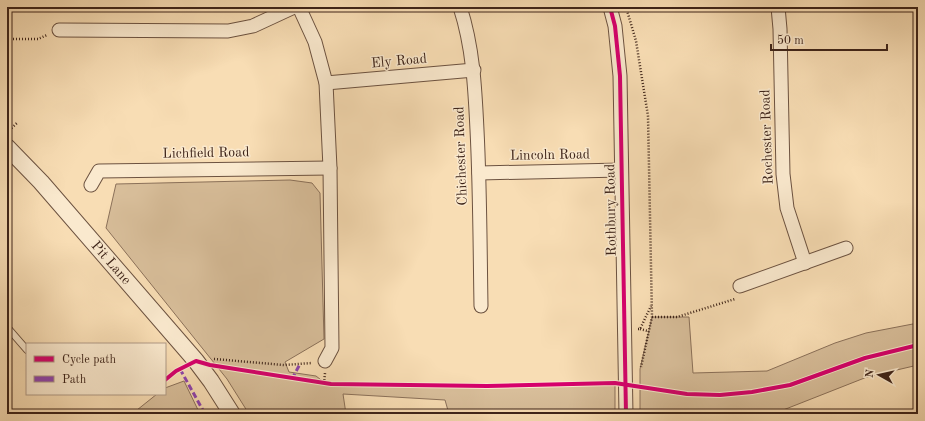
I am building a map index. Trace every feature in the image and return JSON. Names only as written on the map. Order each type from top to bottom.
[{"type":"street","points":[[59,30],[228,31],[253,26],[294,7]]},
{"type":"street","points":[[299,7],[315,42],[326,83],[330,168],[332,348],[325,361]]},
{"type":"street","name":"Chichester Road","points":[[460,7],[468,30],[474,70],[479,173],[481,306]]},
{"type":"street","name":"Rothbury Road","points":[[610,7],[615,26],[620,76],[627,385],[626,414]]},
{"type":"street","name":"Rochester Road","points":[[778,7],[780,29],[782,174],[787,208],[805,263]]},
{"type":"street","name":"Ely Road","points":[[326,83],[474,70]]},
{"type":"street","name":"Pit Lane","points":[[7,147],[41,182],[196,361],[232,414]]},
{"type":"street","points":[[7,160],[24,166]]},
{"type":"street","name":"Lichfield Road","points":[[91,185],[99,171],[330,168]]},
{"type":"street","name":"Lincoln Road","points":[[479,173],[621,170]]},
{"type":"street","points":[[740,286],[846,248]]},
{"type":"lane","points":[[7,327],[26,349]]},
{"type":"path","points":[[626,7],[636,41],[648,116],[652,304],[652,317],[640,369],[627,385]]},
{"type":"path","points":[[7,39],[38,39],[59,30]]},
{"type":"path","points":[[7,133],[17,123]]},
{"type":"path","points":[[652,317],[677,317],[743,297],[740,286]]},
{"type":"path","points":[[640,329],[652,304]]},
{"type":"path","points":[[625,329],[640,329],[648,331]]},
{"type":"path","points":[[196,361],[217,358],[284,365],[325,361]]},
{"type":"path","points":[[324,383],[325,377]]},
{"type":"shaded area","points":[[290,180],[312,183],[320,193],[324,339],[285,362],[289,372],[316,376],[325,383],[344,385],[487,386],[615,383],[615,414],[449,414],[445,400],[343,394],[346,414],[249,414],[227,379],[106,228],[116,184]]},
{"type":"shaded area","points":[[652,317],[689,317],[693,373],[767,371],[835,343],[866,333],[918,323],[918,365],[867,377],[773,414],[640,414],[640,369]]},
{"type":"shaded area","points":[[184,381],[200,414],[132,414],[156,395],[166,395],[166,388]]},
{"type":"marked path","points":[[292,379],[300,364]]},
{"type":"marked path","points":[[180,369],[205,414]]},
{"type":"cycle path","points":[[610,7],[615,26],[620,76],[626,414]]},
{"type":"cycle path","points":[[166,379],[176,371],[196,361],[210,365],[331,384],[487,386],[615,383],[687,394],[720,395],[752,392],[790,385],[865,358],[918,345]]}]
